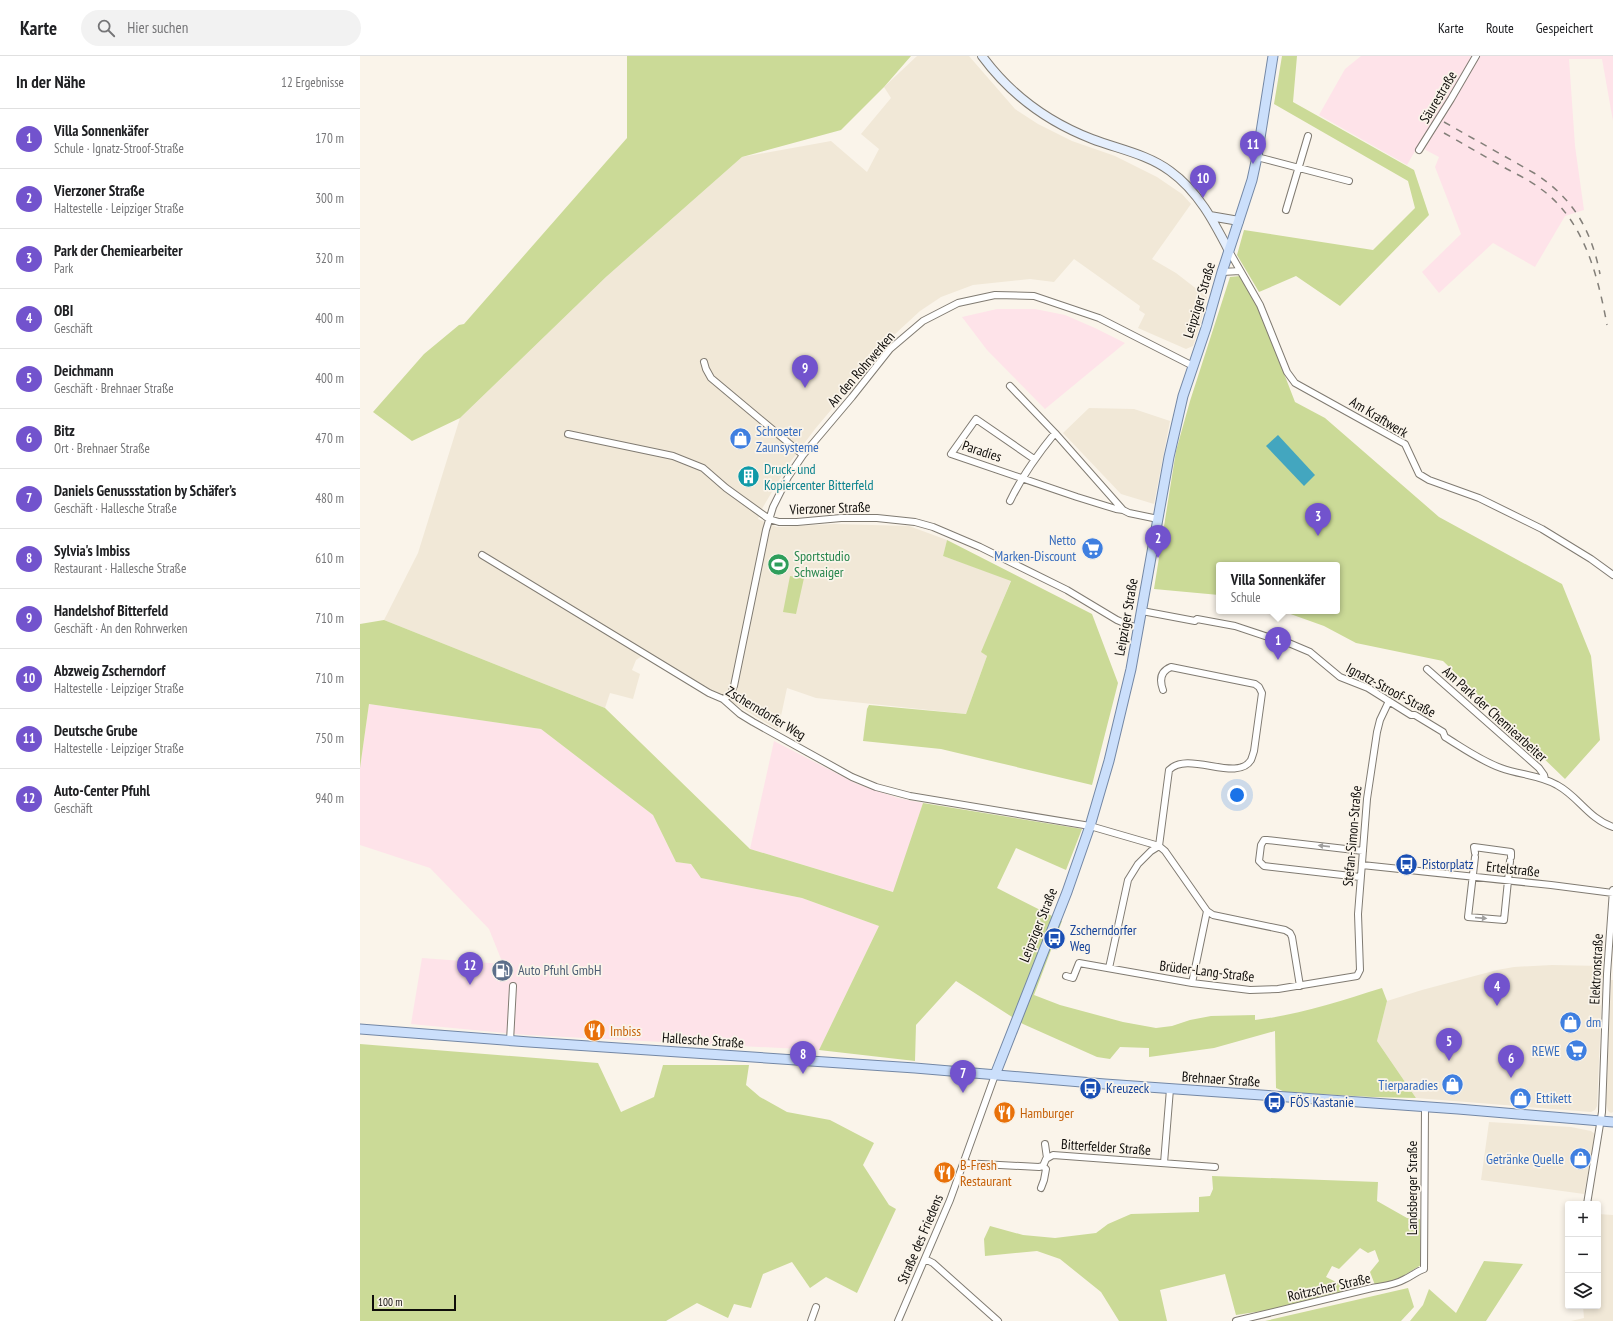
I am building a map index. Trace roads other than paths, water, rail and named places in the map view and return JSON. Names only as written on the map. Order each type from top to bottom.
[{"type":"main road","name":"Leipziger Straße","points":[[995,1075],[1020,1008],[1067,892],[1090,826],[1118,728],[1139,628],[1172,443],[1183,396],[1206,328],[1222,272],[1252,180],[1258,156],[1273,56]]},
{"type":"main road","name":"Hallesche Straße","points":[[360,1029],[995,1075]]},
{"type":"main road","name":"Brehnaer Straße","points":[[995,1075],[1613,1122]]},
{"type":"street","points":[[982,56],[1010,88],[1049,118],[1093,139],[1142,156],[1171,171],[1193,192],[1210,216],[1229,251]]},
{"type":"street","name":"Säurestraße","points":[[1419,150],[1476,56]]},
{"type":"street","points":[[1286,210],[1308,136]]},
{"type":"street","points":[[1258,156],[1349,181]]},
{"type":"street","points":[[1210,216],[1239,221]]},
{"type":"street","name":"Am Kraftwerk","points":[[1229,251],[1260,305],[1287,372],[1295,383],[1405,444],[1419,474],[1429,480],[1479,498],[1542,529],[1591,559],[1613,575]]},
{"type":"street","points":[[1222,272],[1240,271]]},
{"type":"street","name":"An den Rohrwerken","points":[[723,699],[730,695],[734,686],[749,607],[769,519],[773,507],[788,478],[803,455],[852,397],[890,348],[923,321],[958,303],[995,295],[1034,296],[1099,318],[1193,366]]},
{"type":"street","points":[[704,362],[706,369],[715,383],[803,455]]},
{"type":"street","points":[[1010,386],[1123,510]]},
{"type":"street","name":"Paradies","points":[[1034,458],[976,419],[951,454],[1077,497],[1129,513],[1158,519]]},
{"type":"street","points":[[1010,501],[1034,458],[1054,433]]},
{"type":"street","name":"Vierzoner Straße","points":[[568,434],[673,456],[703,468],[732,492],[769,519],[779,522],[841,518],[877,518],[915,522],[933,527],[980,547],[1067,590],[1117,620],[1139,628]]},
{"type":"street","name":"Zscherndorfer Weg","points":[[482,555],[709,693],[723,699],[740,714],[753,722],[852,777],[876,787],[910,796],[1090,826],[1159,846]]},
{"type":"street","name":"Ignatz-Stroof-Straße","points":[[1142,611],[1195,621],[1197,619],[1235,626],[1284,641],[1310,652],[1340,676],[1368,688],[1411,715],[1415,715],[1443,732],[1445,737],[1490,764],[1502,769],[1545,779],[1565,790],[1596,819],[1613,827]]},
{"type":"street","points":[[1159,846],[1169,770],[1172,767],[1183,763],[1233,768],[1242,767],[1247,764],[1251,760],[1254,751],[1262,693],[1259,687],[1255,684],[1171,667],[1165,670],[1162,675],[1160,683],[1164,690]]},
{"type":"street","name":"Am Park der Chemiearbeiter","points":[[1427,669],[1539,768],[1545,779]]},
{"type":"street","name":"Stefan-Simon-Straße","points":[[1357,976],[1360,970],[1358,914],[1367,798],[1377,732],[1380,720],[1389,701]]},
{"type":"street","points":[[1360,877],[1264,866],[1259,861],[1261,845],[1264,840],[1363,851]]},
{"type":"street","points":[[1159,846],[1165,851],[1207,912],[1213,915],[1285,930],[1290,933],[1292,937],[1300,986]]},
{"type":"street","points":[[1109,968],[1128,880],[1138,864],[1151,851],[1159,846]]},
{"type":"street","points":[[1474,847],[1511,852],[1508,881],[1504,920],[1468,917],[1475,855],[1474,847]]},
{"type":"street","name":"Ertelstraße","points":[[1362,865],[1473,876],[1613,893]]},
{"type":"street","name":"Elektronstraße","points":[[1587,1201],[1602,1108],[1607,974],[1613,890]]},
{"type":"street","points":[[1192,983],[1207,912]]},
{"type":"street","name":"Brüder-Lang-Straße","points":[[1066,976],[1073,978],[1079,963],[1192,983],[1270,990],[1357,976]]},
{"type":"street","points":[[510,1041],[513,986]]},
{"type":"street","name":"Straße des Friedens","points":[[898,1321],[950,1200],[995,1075]]},
{"type":"street","points":[[1164,1164],[1170,1089]]},
{"type":"street","name":"Landsberger Straße","points":[[1424,1269],[1425,1107]]},
{"type":"street","name":"Bitterfelder Straße","points":[[1041,1188],[1046,1169],[1043,1166],[1047,1158],[1045,1144]]},
{"type":"street","name":"Bitterfelder Straße","points":[[1047,1158],[1053,1155],[1215,1167]]},
{"type":"street","points":[[963,1163],[1043,1166]]},
{"type":"street","points":[[925,1259],[933,1263],[998,1321]]},
{"type":"street","name":"Roitzscher Straße","points":[[1236,1321],[1394,1284],[1407,1279],[1424,1269]]},
{"type":"street","points":[[811,1321],[816,1307]]},
{"type":"water","points":[[1278,435],[1315,475],[1304,486],[1266,446]]},
{"type":"railway","points":[[1444,122],[1534,173],[1560,193],[1570,204],[1585,229],[1591,243],[1600,274]]},
{"type":"railway","points":[[1444,133],[1533,183],[1556,202],[1568,216],[1587,250],[1594,269],[1607,325]]},
{"type":"place","name":"Deutsche Grube","points":[[1253,164]]},
{"type":"place","name":"Abzweig Zscherndorf","points":[[1203,198]]},
{"type":"place","name":"Handelshof Bitterfeld","points":[[805,388]]},
{"type":"place","name":"Schroeter Zaunsysteme","points":[[740,439]]},
{"type":"place","name":"Druck- und Kopiercenter Bitterfeld","points":[[748,477]]},
{"type":"place","name":"Park der Chemiearbeiter","points":[[1318,536]]},
{"type":"place","name":"Netto Marken-Discount","points":[[1092,548]]},
{"type":"place","name":"Vierzoner Straße","points":[[1158,558]]},
{"type":"place","name":"Sportstudio Schwaiger","points":[[778,564]]},
{"type":"place","name":"Villa Sonnenkäfer","points":[[1278,660]]},
{"type":"place","name":"Pistorplatz","points":[[1407,864]]},
{"type":"place","name":"Zscherndorfer Weg","points":[[1055,938]]},
{"type":"place","name":"Auto Pfuhl GmbH","points":[[502,970]]},
{"type":"place","name":"Auto-Center Pfuhl","points":[[470,985]]},
{"type":"place","name":"OBI","points":[[1497,1006]]},
{"type":"place","name":"dm","points":[[1570,1022]]},
{"type":"place","name":"Imbiss","points":[[595,1031]]},
{"type":"place","name":"REWE","points":[[1576,1051]]},
{"type":"place","name":"Deichmann","points":[[1449,1061]]},
{"type":"place","name":"Sylvia's Imbiss","points":[[803,1074]]},
{"type":"place","name":"Bitz","points":[[1511,1078]]},
{"type":"place","name":"Tierparadies","points":[[1453,1085]]},
{"type":"place","name":"Kreuzeck","points":[[1091,1088]]},
{"type":"place","name":"Daniels Genussstation by Schäfer’s","points":[[963,1093]]},
{"type":"place","name":"Ettikett","points":[[1521,1098]]},
{"type":"place","name":"FÖS Kastanie","points":[[1275,1102]]},
{"type":"place","name":"Hamburger","points":[[1005,1113]]},
{"type":"place","name":"Getränke Quelle","points":[[1580,1159]]},
{"type":"place","name":"B-Fresh Restaurant","points":[[945,1173]]}]
